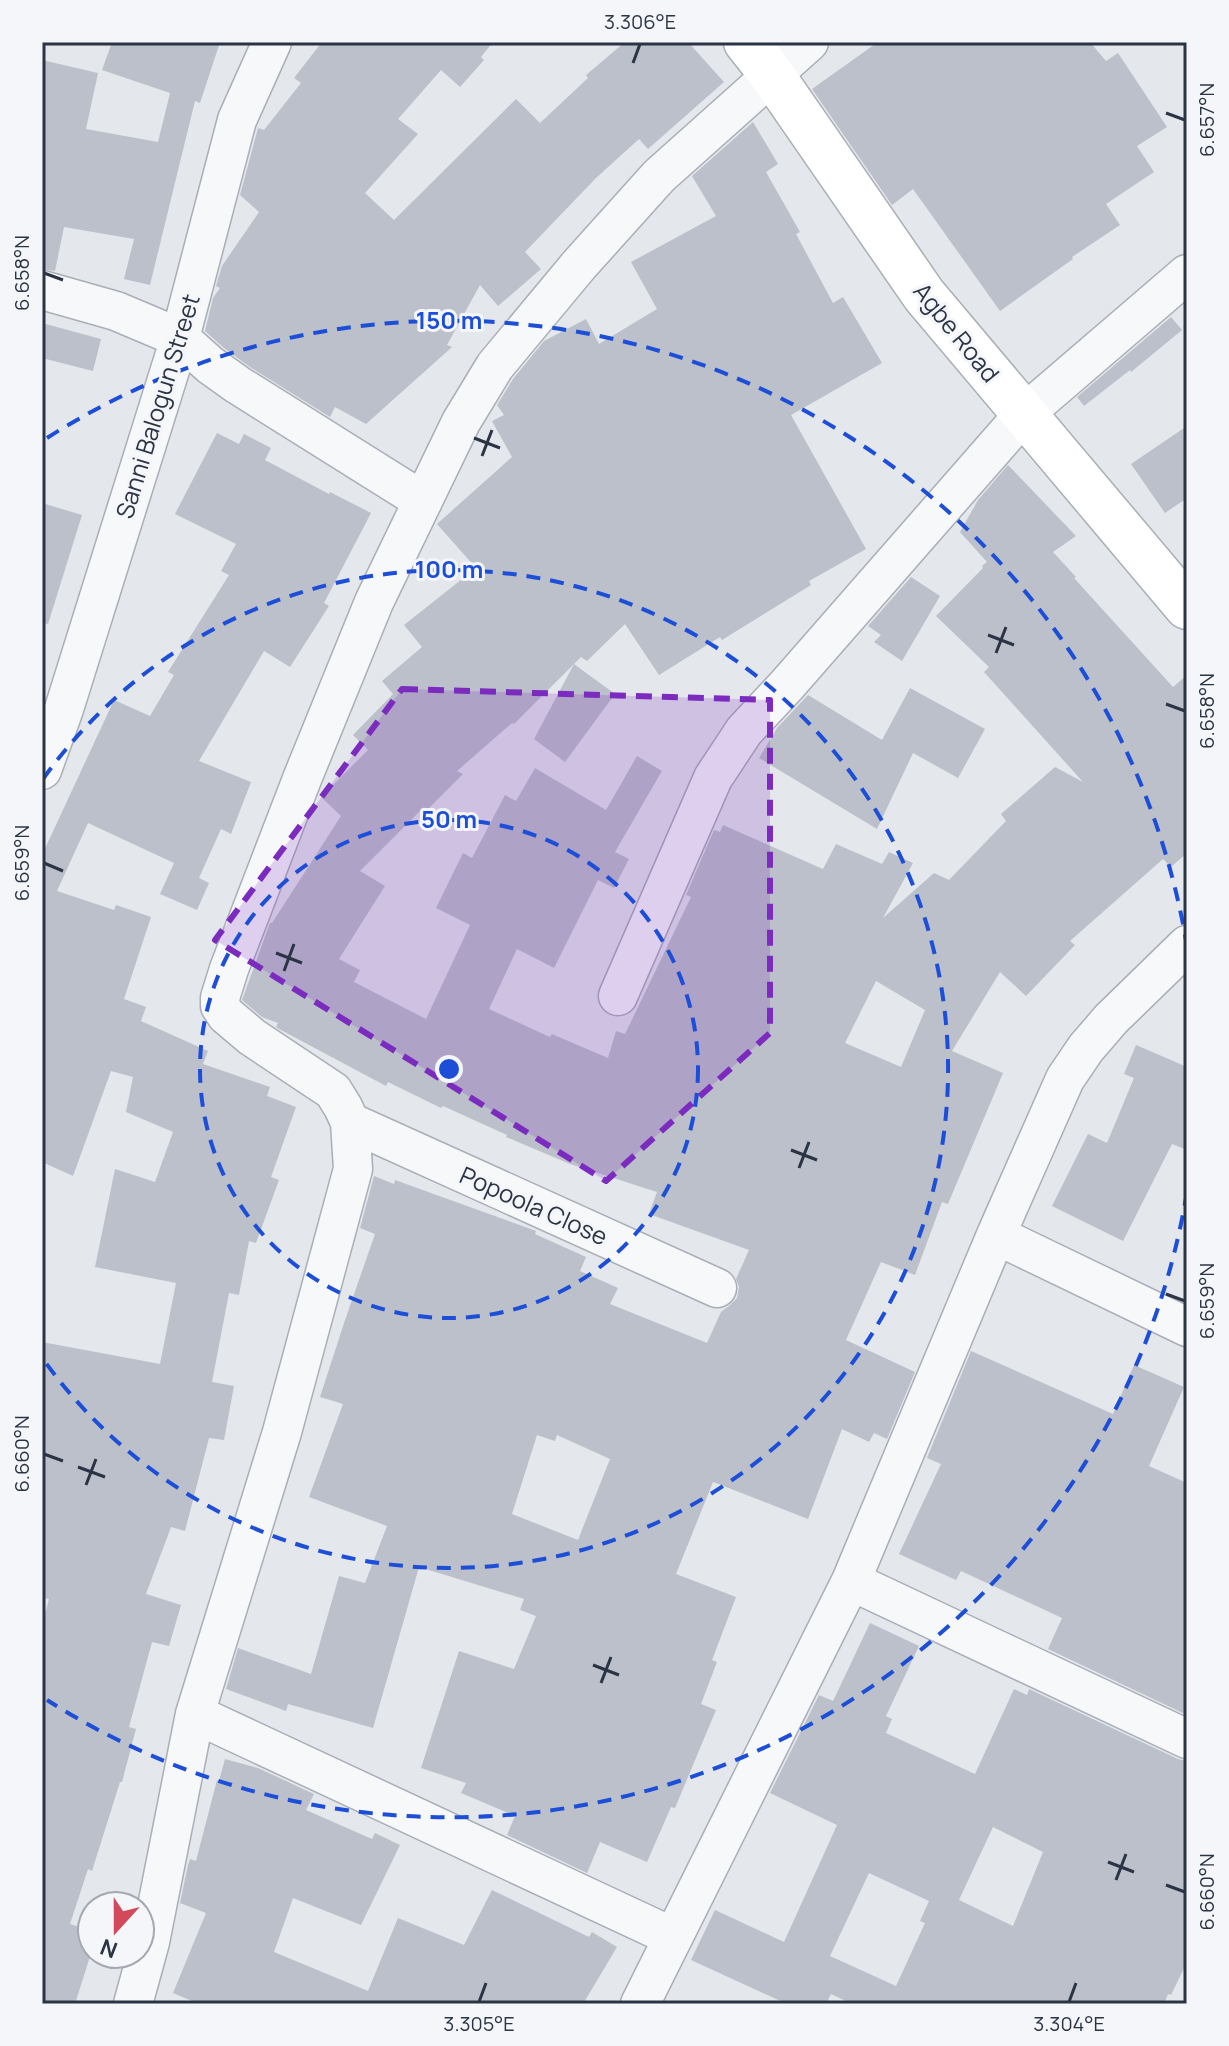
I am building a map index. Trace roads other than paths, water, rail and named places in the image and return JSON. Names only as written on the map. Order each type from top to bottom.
[{"type":"street","points":[[133,2004],[150,1942],[195,1714],[282,1432],[353,1169],[350,1122],[333,1091],[237,1026],[220,1006],[229,969],[368,616],[461,422],[495,366],[759,58],[809,42]]},
{"type":"street","name":"Sanni Balogun Street","points":[[42,770],[53,707],[180,338],[237,120],[260,48]]},
{"type":"street","name":"Agbe Road","points":[[759,58],[924,295],[1187,607]]},
{"type":"street","points":[[618,996],[713,778],[744,731],[1024,414],[1187,274]]},
{"type":"street","points":[[42,290],[116,311],[180,338],[238,385],[423,501]]},
{"type":"street","points":[[640,2004],[851,1581],[1065,1079],[1111,1019],[1187,945]]},
{"type":"street","name":"Popoola Close","points":[[350,1122],[717,1288]]},
{"type":"street","points":[[996,1235],[1187,1327]]},
{"type":"street","points":[[851,1581],[1187,1739]]},
{"type":"street","points":[[195,1714],[673,1937]]}]
